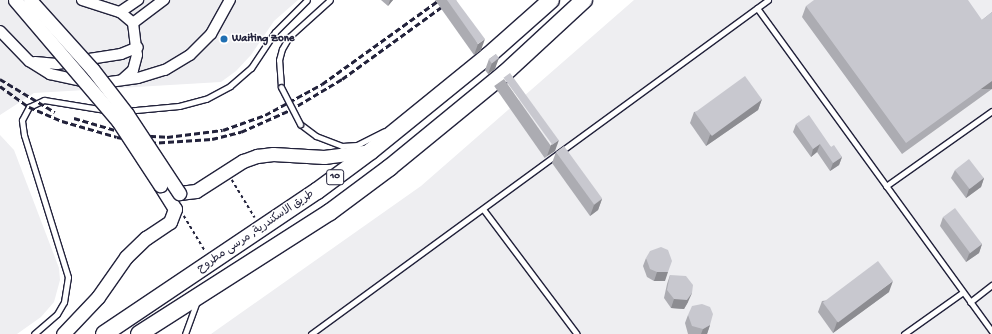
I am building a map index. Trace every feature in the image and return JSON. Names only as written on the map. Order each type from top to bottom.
[{"type":"main road","name":"طريق الاسكندرية, مرسى مطروح","points":[[104,334],[372,151],[438,98],[551,0]]},
{"type":"main road","name":"طريق الاسكندرية, مرسى مطروح","points":[[139,334],[202,291],[330,212],[389,168],[504,74],[584,0]]},
{"type":"street","points":[[15,0],[118,121],[175,209],[170,222],[146,238],[126,257],[93,303],[63,334]]},
{"type":"street","points":[[30,0],[92,70],[161,164],[184,199],[194,200],[230,177],[258,163],[305,157],[340,156],[372,151]]},
{"type":"street","points":[[82,0],[95,2],[120,12],[133,23],[138,47],[133,70],[122,80]]},
{"type":"street","points":[[120,12],[138,0]]},
{"type":"street","points":[[133,23],[164,0]]},
{"type":"street","points":[[0,31],[29,61],[50,74],[96,84],[122,80],[165,70],[190,55],[211,34],[230,0]]},
{"type":"street","points":[[29,61],[57,64],[121,54],[138,47]]},
{"type":"street","points":[[179,193],[196,191],[243,161],[257,156],[273,154],[305,157]]},
{"type":"street","points":[[149,171],[161,164]]},
{"type":"lane","points":[[34,334],[57,314],[64,302],[68,277],[22,128],[25,113],[29,107],[44,100],[85,109],[119,111],[179,106],[206,98],[230,86],[251,68],[275,32],[307,0]]},
{"type":"lane","points":[[330,0],[289,37],[282,49],[279,60],[281,87],[300,124],[316,136],[331,143],[356,145],[438,98]]},
{"type":"lane","points":[[312,334],[768,0]]},
{"type":"lane","points":[[757,8],[992,332]]},
{"type":"lane","points":[[886,186],[992,111]]},
{"type":"lane","points":[[483,209],[577,334]]},
{"type":"lane","points":[[970,302],[992,285]]},
{"type":"lane","points":[[185,334],[202,291]]},
{"type":"lane","points":[[904,334],[963,292]]},
{"type":"path","points":[[230,177],[261,228]]},
{"type":"path","points":[[175,209],[183,214],[211,262]]},
{"type":"shaded area","points":[[0,0],[298,0],[274,21],[251,55],[236,71],[221,82],[34,93],[0,115]]},
{"type":"shaded area","points":[[634,0],[992,0],[992,334],[211,334],[421,186]]},
{"type":"shaded area","points":[[0,135],[14,150],[59,268],[60,280],[54,302],[41,317],[17,334],[0,334]]},
{"type":"building","points":[[447,0],[456,0],[485,39],[478,44]]},
{"type":"building","points":[[814,0],[968,0],[982,20],[992,12],[992,81],[906,143],[806,6]]},
{"type":"building","points":[[496,54],[499,58],[492,63],[489,59]]},
{"type":"building","points":[[510,73],[559,140],[552,145],[504,78]]},
{"type":"building","points":[[745,76],[762,99],[712,136],[695,112]]},
{"type":"building","points":[[809,115],[831,147],[834,145],[842,157],[833,163],[820,144],[813,149],[796,124]]},
{"type":"building","points":[[564,146],[602,199],[594,204],[556,152]]},
{"type":"building","points":[[969,159],[984,178],[970,189],[955,170]]},
{"type":"building","points":[[955,208],[982,244],[970,253],[943,217]]},
{"type":"building","points":[[661,247],[668,250],[672,261],[668,272],[657,272],[650,269],[646,258],[650,251]]},
{"type":"building","points":[[878,261],[893,281],[838,322],[823,303]]},
{"type":"building","points":[[670,275],[686,276],[693,285],[692,293],[687,300],[674,299],[667,290]]},
{"type":"building","points":[[702,304],[710,307],[713,314],[710,325],[703,329],[692,326],[688,315],[692,306]]},
{"type":"railway","points":[[74,118],[132,135],[167,137],[223,130],[265,115],[322,84],[439,0]]},
{"type":"railway","points":[[0,86],[29,107],[62,121],[117,137],[150,143],[212,139],[241,132],[290,110],[342,79],[451,0]]},
{"type":"railway","points":[[0,79],[55,112]]},
{"type":"place","name":"Waiting Zone","points":[[224,39]]}]
